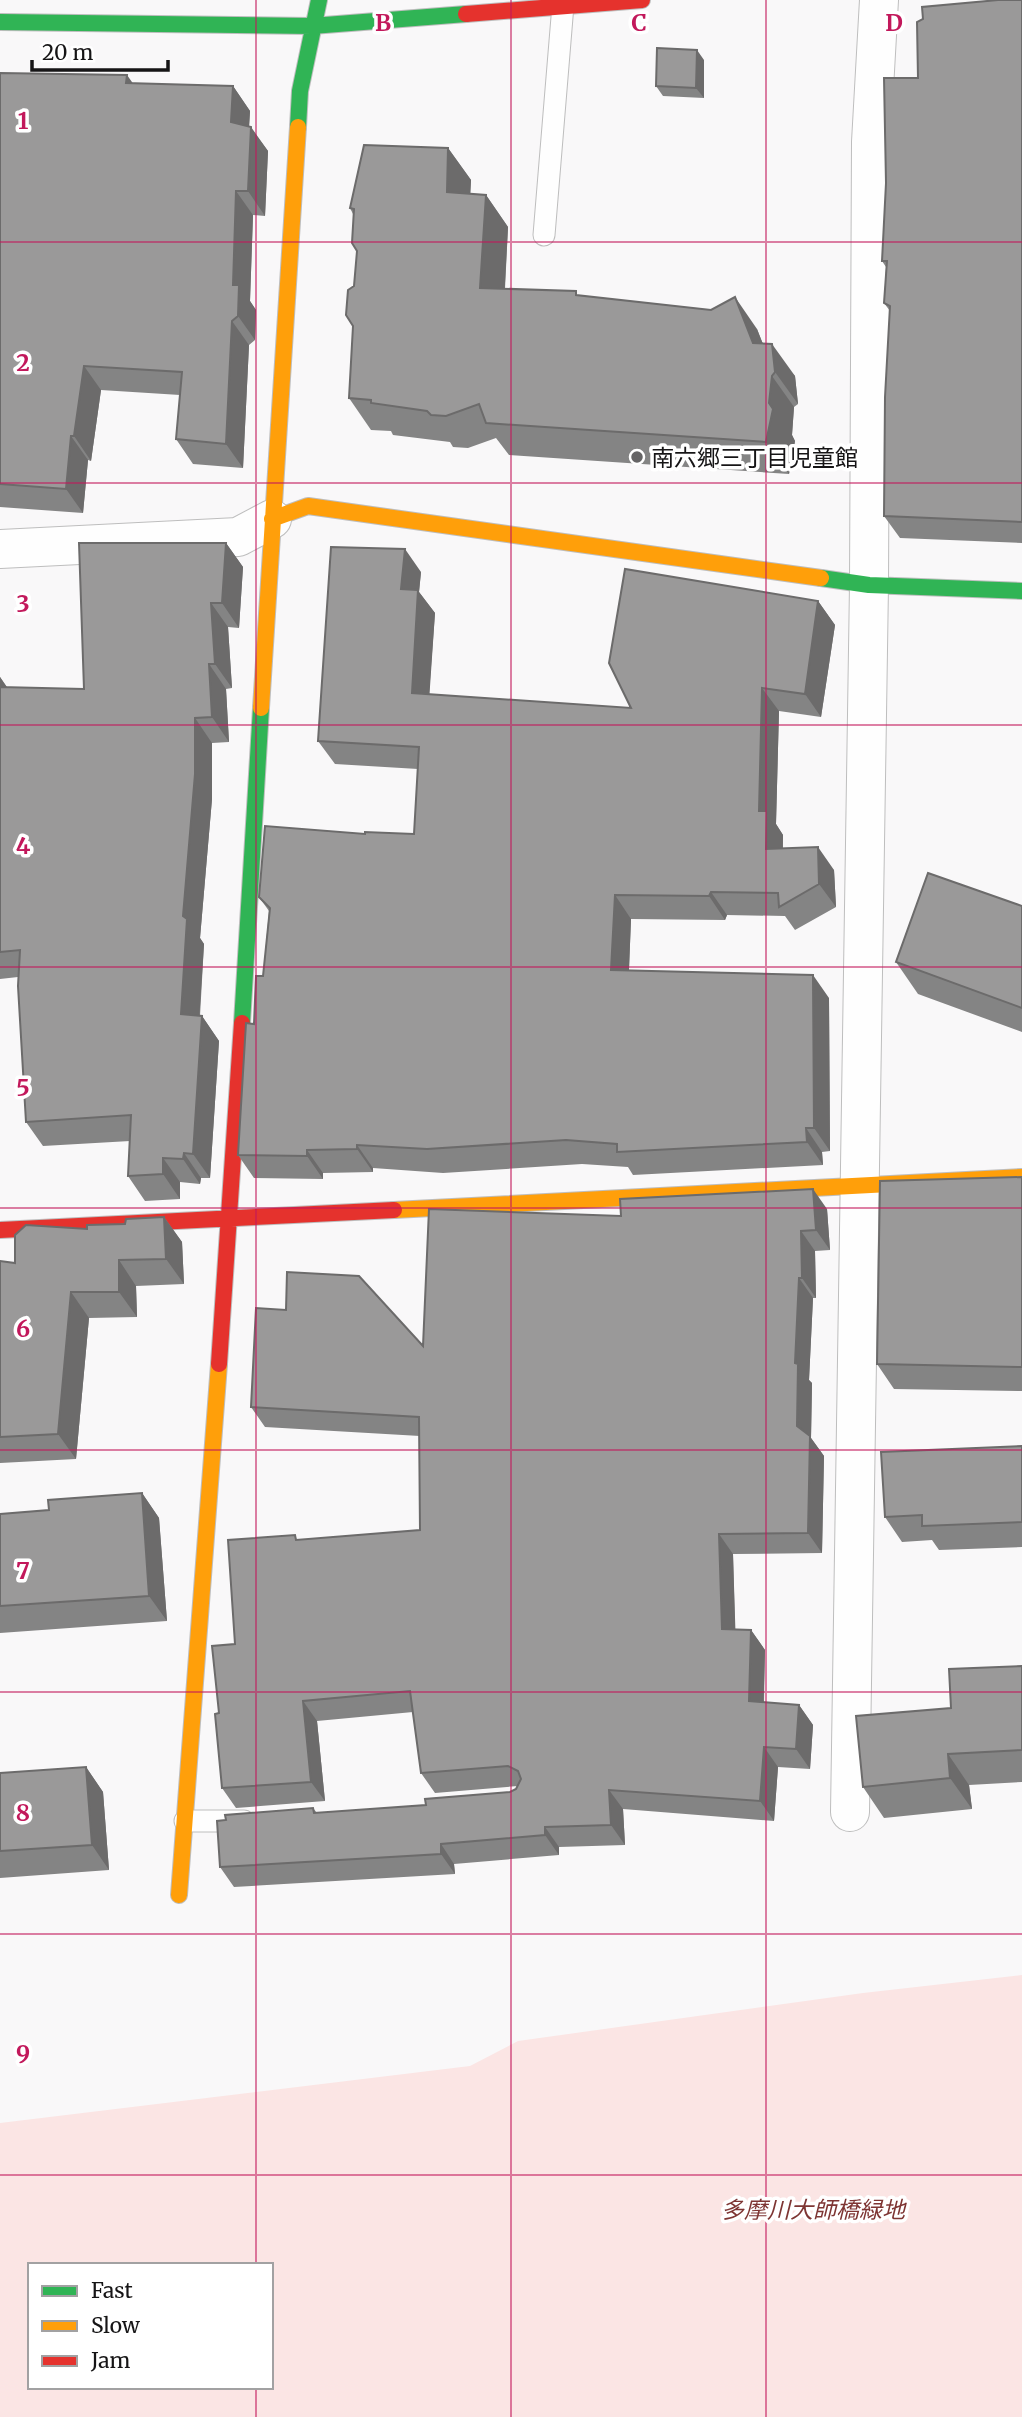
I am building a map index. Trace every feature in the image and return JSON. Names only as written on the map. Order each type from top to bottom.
[{"type":"street","points":[[179,1895],[230,1219],[300,91],[319,0]]},
{"type":"street","points":[[0,22],[312,26],[642,0]]},
{"type":"street","points":[[850,1812],[869,585],[870,142],[879,0]]},
{"type":"street","points":[[0,549],[238,537],[272,519],[308,506],[869,585],[1022,591]]},
{"type":"street","points":[[0,1230],[1022,1178]]},
{"type":"lane","points":[[544,235],[563,5]]},
{"type":"lane","points":[[185,1821],[260,1820]]},
{"type":"green space","name":"多摩川大師橋緑地","points":[[1022,1975],[1022,2417],[0,2417],[0,2123],[470,2066],[518,2041],[863,1993]]},
{"type":"building","points":[[1022,0],[1022,522],[884,516],[885,397],[890,306],[884,303],[887,261],[882,261],[886,183],[884,78],[918,78],[917,22],[923,19],[922,7]]},
{"type":"building","points":[[657,48],[697,50],[696,88],[656,86]]},
{"type":"building","points":[[0,73],[127,75],[126,83],[233,86],[231,122],[251,127],[248,191],[236,191],[233,285],[239,285],[238,316],[232,321],[226,444],[176,439],[182,372],[84,366],[74,436],[71,436],[66,489],[0,484]]},
{"type":"building","points":[[364,145],[448,148],[447,192],[486,195],[480,288],[576,291],[576,295],[711,310],[735,297],[753,343],[772,344],[775,372],[772,376],[769,403],[773,409],[766,442],[486,423],[479,404],[446,416],[349,398],[353,326],[346,315],[348,290],[354,286],[357,251],[352,243],[354,209],[350,208]]},
{"type":"building","points":[[79,543],[226,543],[222,603],[211,603],[215,664],[209,664],[212,717],[195,718],[195,774],[183,916],[187,919],[181,1014],[202,1016],[193,1154],[184,1153],[183,1159],[163,1158],[163,1174],[128,1176],[131,1115],[26,1122],[18,986],[20,950],[0,952],[0,687],[84,689]]},
{"type":"building","points":[[331,547],[405,549],[401,589],[418,590],[412,693],[631,708],[609,663],[625,569],[818,601],[805,694],[762,688],[759,811],[767,811],[766,849],[818,847],[819,884],[779,907],[778,893],[711,892],[709,896],[615,895],[611,970],[813,975],[814,1128],[806,1128],[807,1142],[617,1152],[617,1144],[566,1140],[427,1149],[357,1145],[357,1149],[307,1150],[307,1156],[238,1155],[246,1023],[254,1024],[256,976],[263,976],[270,908],[259,897],[265,826],[365,834],[414,834],[419,747],[318,741]]},
{"type":"building","points":[[928,873],[1022,906],[1022,1008],[896,962]]},
{"type":"building","points":[[1022,1177],[1022,1367],[877,1364],[880,1181]]},
{"type":"building","points":[[813,1189],[816,1230],[801,1231],[802,1278],[799,1278],[795,1363],[798,1364],[797,1426],[810,1436],[808,1533],[719,1534],[722,1629],[751,1630],[749,1701],[799,1705],[796,1749],[764,1747],[760,1801],[609,1790],[611,1825],[545,1827],[545,1835],[441,1844],[441,1854],[220,1867],[217,1821],[226,1820],[225,1815],[313,1808],[314,1813],[426,1805],[425,1799],[510,1792],[516,1789],[521,1779],[518,1771],[508,1766],[421,1773],[410,1691],[303,1701],[311,1782],[222,1788],[215,1714],[219,1713],[212,1646],[235,1644],[228,1540],[295,1535],[296,1540],[420,1530],[419,1417],[251,1407],[256,1308],[286,1310],[287,1272],[359,1276],[423,1346],[429,1209],[621,1216],[620,1199]]},
{"type":"building","points":[[164,1217],[166,1259],[119,1260],[119,1292],[71,1292],[58,1434],[0,1437],[0,1261],[15,1263],[15,1235],[26,1225],[87,1229],[87,1225],[125,1224],[126,1219]]},
{"type":"building","points":[[1022,1446],[1022,1522],[922,1526],[922,1515],[885,1517],[881,1452]]},
{"type":"building","points":[[142,1493],[149,1596],[0,1606],[0,1514],[49,1510],[48,1500]]},
{"type":"building","points":[[1022,1666],[1022,1750],[948,1754],[950,1778],[863,1787],[856,1716],[951,1708],[949,1669]]},
{"type":"building","points":[[86,1767],[92,1845],[0,1851],[0,1773]]},
{"type":"traffic: fast","points":[[298,127],[300,91],[319,0]]},
{"type":"traffic: fast","points":[[0,22],[312,26],[466,14]]},
{"type":"traffic: fast","points":[[821,578],[869,585],[1022,591]]},
{"type":"traffic: fast","points":[[242,1023],[261,708]]},
{"type":"traffic: slow","points":[[261,708],[298,127]]},
{"type":"traffic: slow","points":[[272,519],[308,506],[821,578]]},
{"type":"traffic: slow","points":[[394,1210],[1022,1177]]},
{"type":"traffic: slow","points":[[179,1895],[219,1364]]},
{"type":"traffic: jam","points":[[466,14],[642,0]]},
{"type":"traffic: jam","points":[[219,1364],[242,1023]]},
{"type":"traffic: jam","points":[[0,1230],[394,1210]]},
{"type":"place","name":"南六郷三丁目児童館","points":[[637,457]]}]
